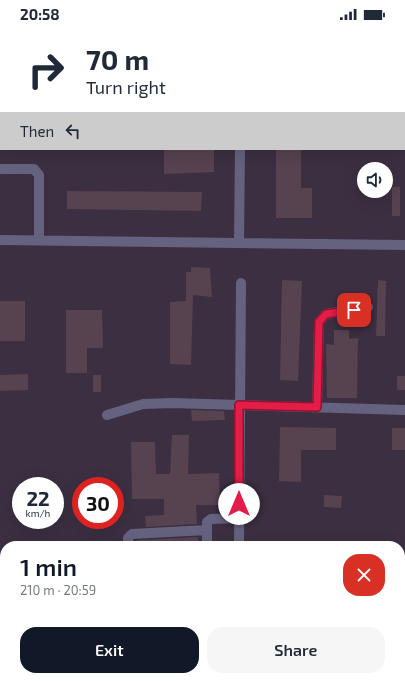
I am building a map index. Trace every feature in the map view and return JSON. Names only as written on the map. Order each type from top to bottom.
[{"type":"street","points":[[239,243],[240,150]]},
{"type":"street","points":[[0,169],[34,169],[39,175],[39,240]]},
{"type":"street","points":[[0,240],[405,245]]},
{"type":"street","points":[[239,541],[241,283]]},
{"type":"street","points":[[317,407],[319,322],[326,314],[368,307]]},
{"type":"street","points":[[107,415],[143,404],[405,410]]},
{"type":"street","points":[[207,541],[207,522],[211,519],[239,518]]},
{"type":"street","points":[[128,541],[128,538],[132,534],[207,530]]},
{"type":"building","points":[[164,150],[214,150],[214,172],[164,174]]},
{"type":"building","points":[[276,150],[301,150],[301,188],[312,188],[312,218],[276,218]]},
{"type":"building","points":[[393,187],[400,187],[400,216],[392,216]]},
{"type":"building","points":[[67,191],[202,192],[201,211],[67,209]]},
{"type":"building","points":[[191,267],[210,268],[212,297],[193,295],[191,365],[170,364],[170,302],[186,301],[186,272],[191,272]]},
{"type":"building","points":[[282,280],[302,281],[298,381],[280,380]]},
{"type":"building","points":[[378,280],[386,281],[385,336],[376,336]]},
{"type":"building","points":[[0,301],[25,301],[25,341],[0,341]]},
{"type":"building","points":[[66,310],[102,310],[103,348],[87,348],[87,373],[66,373]]},
{"type":"building","points":[[334,330],[349,330],[349,339],[358,338],[357,398],[327,398],[326,344],[334,345]]},
{"type":"building","points":[[28,374],[28,390],[0,391],[0,375]]},
{"type":"building","points":[[93,375],[101,375],[101,392],[93,392]]},
{"type":"building","points":[[397,376],[405,376],[405,390],[397,390]]},
{"type":"building","points":[[191,410],[224,411],[225,420],[192,421]]},
{"type":"building","points":[[280,427],[336,428],[336,450],[301,450],[301,482],[279,481]]},
{"type":"building","points":[[392,428],[405,428],[405,450],[392,450]]},
{"type":"building","points":[[172,435],[189,435],[188,474],[219,473],[220,505],[196,505],[197,524],[146,527],[145,516],[164,515],[164,499],[132,499],[131,442],[155,442],[156,474],[170,474]]},
{"type":"building","points":[[324,495],[342,496],[341,508],[324,507]]},
{"type":"building","points":[[198,537],[198,541],[137,540]]},
{"type":"route","points":[[239,504],[239,405],[317,407],[319,322],[326,314],[354,310]]}]
